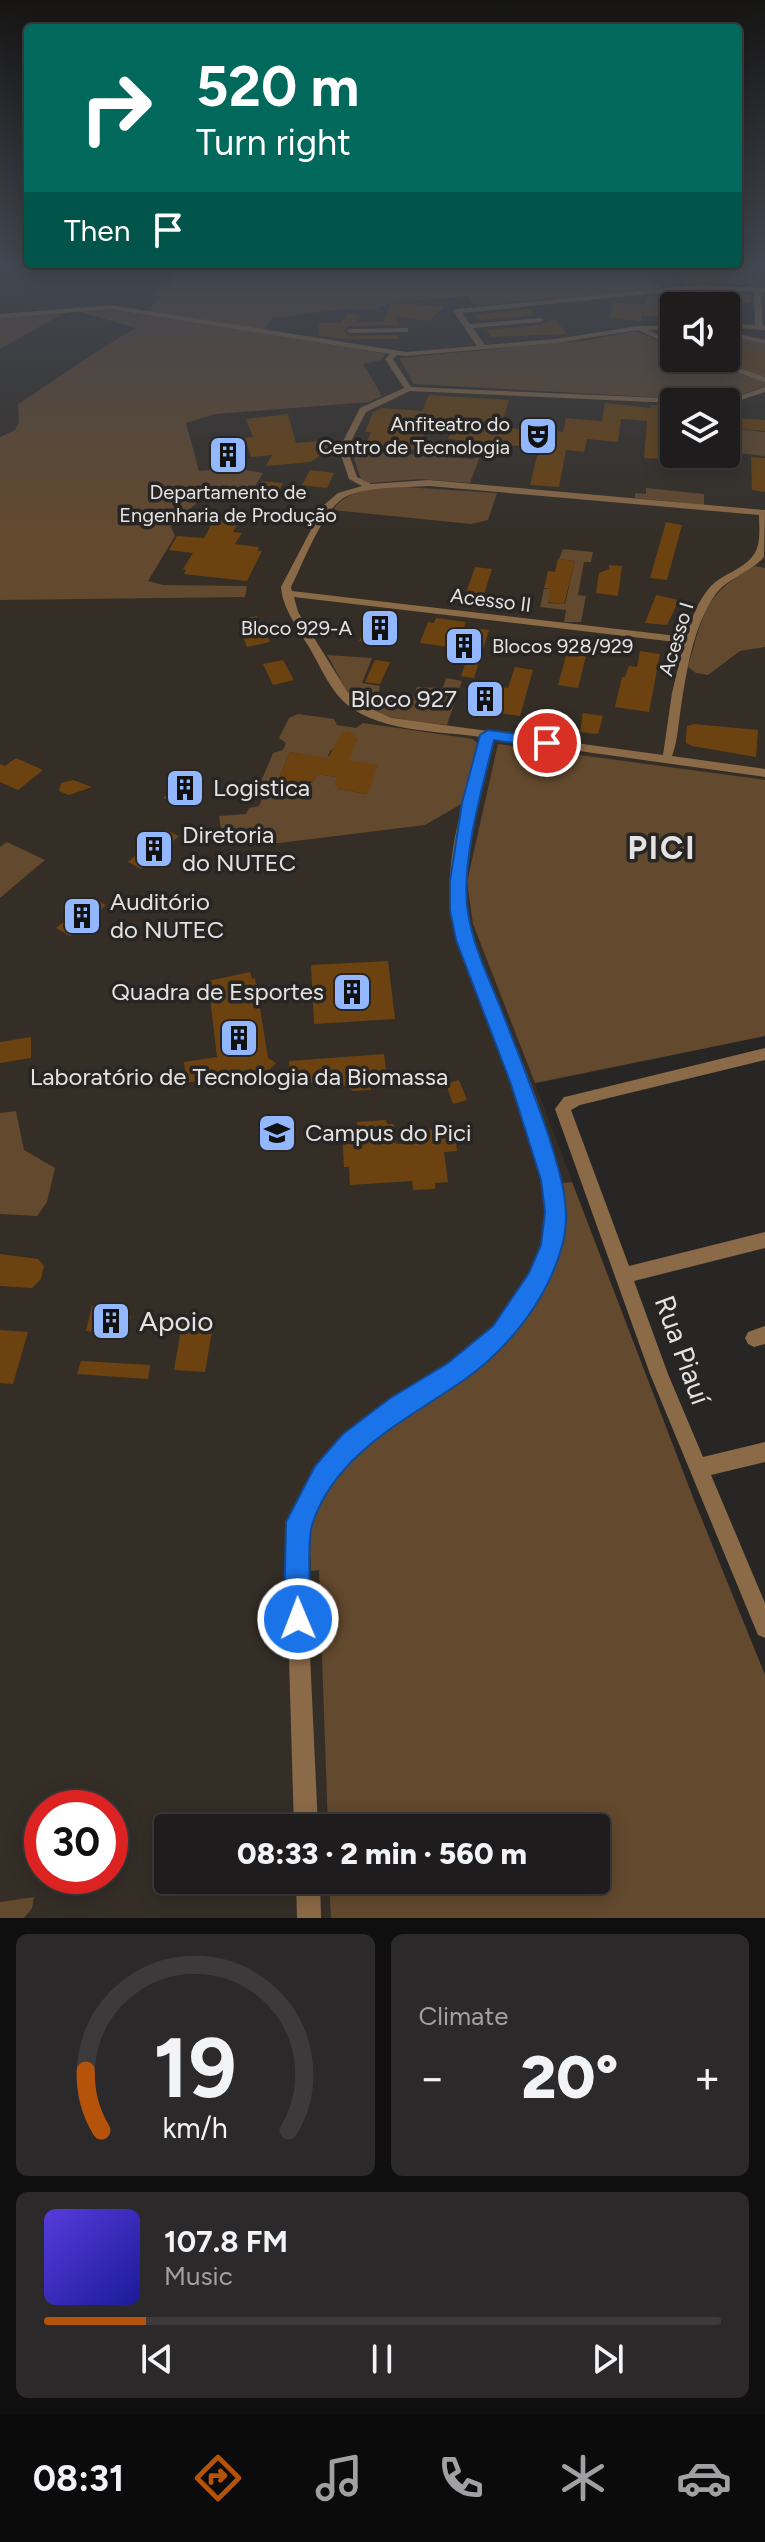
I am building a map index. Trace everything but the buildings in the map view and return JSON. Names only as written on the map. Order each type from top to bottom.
[{"type":"street","points":[[378,366],[391,357]]},
{"type":"street","points":[[392,357],[409,389]]},
{"type":"street","points":[[740,371],[765,380]]},
{"type":"street","points":[[370,487],[358,483],[351,474],[343,449],[363,410],[409,389],[660,398]]},
{"type":"street","points":[[740,398],[765,389]]},
{"type":"street","points":[[351,474],[341,495],[321,514],[292,572],[286,593],[293,612],[351,704],[390,721],[765,773]]},
{"type":"street","points":[[341,495],[370,487],[429,483],[764,513]]},
{"type":"street","name":"Acesso I","points":[[668,754],[691,641],[710,593],[719,583],[759,557],[764,548],[764,513]]},
{"type":"street","name":"Acesso II","points":[[286,593],[691,641]]},
{"type":"street","points":[[306,1814],[297,1570],[299,1522],[304,1508],[335,1459],[352,1443],[397,1408],[457,1371],[501,1334],[537,1279],[552,1245],[555,1212],[552,1180],[521,1084],[465,940],[458,910],[458,881],[470,803],[488,735]]},
{"type":"street","name":"Rua Piauí","points":[[765,1054],[580,1099],[565,1106],[564,1113],[626,1275],[659,1374],[765,1628]]},
{"type":"street","points":[[626,1275],[765,1240]]},
{"type":"street","points":[[699,1468],[765,1452]]},
{"type":"street","points":[[308,1894],[309,1918]]},
{"type":"shaded area","name":"Campus do Pici","points":[[0,357],[660,357],[660,372],[740,372],[740,357],[765,357],[765,1036],[535,1084],[694,1500],[765,1675],[765,1918],[0,1918]]},
{"type":"shaded area","points":[[90,357],[384,357],[363,364],[382,396],[369,402],[215,414],[186,423],[199,471],[234,468],[263,473],[253,490],[246,489],[239,501],[199,499],[174,521],[170,525],[175,536],[148,581],[163,585],[247,586],[245,597],[0,600],[0,437],[15,430],[19,422],[18,404]]},
{"type":"shaded area","points":[[660,357],[660,372],[736,372],[765,381],[765,386],[740,395],[740,388],[660,388],[660,397],[414,384],[399,358]]},
{"type":"shaded area","points":[[740,357],[765,357],[765,377],[740,369]]},
{"type":"shaded area","points":[[740,429],[765,432],[765,456],[740,453]]},
{"type":"shaded area","points":[[351,450],[473,459],[480,456],[470,483],[420,479],[368,483],[361,479]]},
{"type":"shaded area","points":[[404,487],[497,493],[488,520],[471,524],[333,510],[339,502],[356,493]]},
{"type":"shaded area","points":[[646,488],[704,494],[704,505],[635,498],[635,493],[646,494]]},
{"type":"shaded area","points":[[563,549],[593,552],[591,562],[584,562],[578,595],[586,596],[581,622],[564,622],[566,610],[540,607],[544,589],[551,589],[548,603],[565,604],[575,561],[559,559]]},
{"type":"shaded area","points":[[755,566],[765,568],[765,647],[740,651],[708,675],[696,673],[688,667],[708,607],[725,586]]},
{"type":"shaded area","points":[[327,655],[372,658],[362,683],[380,686],[379,694],[413,698],[417,687],[443,688],[446,678],[462,681],[447,725],[398,719],[363,706],[346,689]]},
{"type":"shaded area","points":[[298,714],[334,719],[337,725],[356,728],[363,723],[473,739],[477,743],[463,803],[425,825],[255,846],[231,840],[231,829],[221,829],[219,816],[246,814],[249,808],[259,806],[266,789],[260,784],[273,753],[283,750],[286,743],[279,738],[289,718]],"holes":[[[349,737],[357,738],[348,760],[367,794],[338,789],[338,777],[317,774],[313,782],[302,787],[278,780],[290,752],[331,759],[328,756],[330,751]]]},
{"type":"shaded area","points":[[498,744],[765,780],[765,1036],[535,1083],[473,924],[467,882]]},
{"type":"shaded area","points":[[7,842],[45,860],[0,898],[0,847]]},
{"type":"shaded area","points":[[16,1111],[24,1150],[55,1168],[47,1202],[37,1216],[0,1214],[0,1113]]},
{"type":"shaded area","points":[[572,1182],[765,1675],[765,1918],[331,1918],[330,1894],[610,1894],[610,1814],[328,1814],[319,1570],[311,1571],[309,1540],[312,1515],[317,1501],[346,1461],[496,1347],[521,1322],[541,1295],[555,1263],[563,1226],[563,1183]]},
{"type":"shaded area","points":[[34,1897],[32,1908],[24,1918],[0,1918],[0,1902]]},
{"type":"place","name":"Anfiteatro do Centro de Tecnologia","points":[[538,436]]},
{"type":"place","name":"Departamento de Engenharia de Produção","points":[[228,455]]},
{"type":"place","name":"Bloco 929-A","points":[[380,628]]},
{"type":"place","name":"Blocos 928/929","points":[[464,646]]},
{"type":"place","name":"Bloco 927","points":[[485,699]]},
{"type":"place","name":"Logistica","points":[[185,788]]},
{"type":"place","name":"Diretoria do NUTEC","points":[[154,849]]},
{"type":"place","name":"Auditório do NUTEC","points":[[82,916]]},
{"type":"place","name":"Quadra de Esportes","points":[[352,992]]},
{"type":"place","name":"Laboratório de Tecnologia da Biomassa","points":[[239,1038]]},
{"type":"place","name":"Campus do Pici","points":[[277,1133]]},
{"type":"place","name":"Apoio","points":[[111,1321]]},
{"type":"district","name":"PICI","points":[[662,848]]},
{"type":"route","points":[[298,1619],[299,1522],[324,1475],[352,1443],[397,1408],[457,1371],[501,1334],[537,1279],[552,1245],[555,1212],[552,1180],[521,1084],[465,940],[458,910],[458,881],[470,803],[488,735],[547,743]]}]
